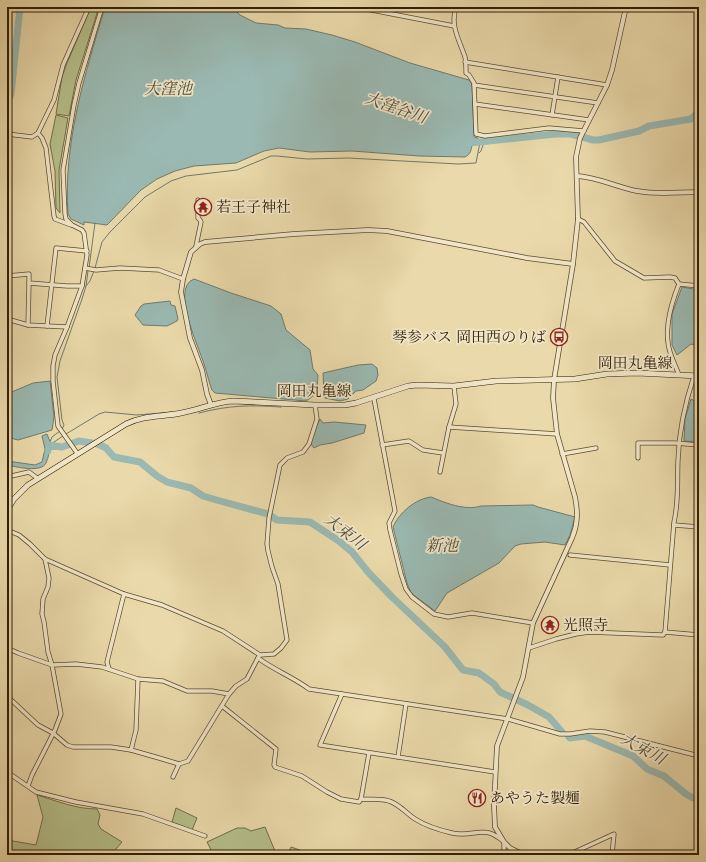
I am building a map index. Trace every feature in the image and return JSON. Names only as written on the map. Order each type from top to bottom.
[{"type":"main road","name":"岡田丸亀線","points":[[7,510],[20,493],[37,478],[134,420],[148,417],[182,413],[210,405],[233,401],[345,405],[374,399],[408,386],[417,385],[454,386],[496,381],[554,380],[607,374],[697,376]]},
{"type":"street","points":[[7,134],[32,137],[38,133],[54,100],[63,65],[89,7]]},
{"type":"street","points":[[72,225],[66,220],[63,208],[63,170],[78,83],[102,7]]},
{"type":"street","points":[[356,7],[454,26]]},
{"type":"street","points":[[456,7],[453,17],[454,26],[465,56],[466,73],[469,75],[474,85],[476,134],[485,136],[549,128],[582,134]]},
{"type":"street","points":[[504,855],[504,842],[495,827],[495,772],[497,746],[524,678],[533,622],[572,538],[578,518],[575,497],[557,434],[554,405],[554,380],[573,264],[578,219],[576,156],[582,134],[607,85],[616,56],[626,7]]},
{"type":"street","points":[[465,62],[607,85]]},
{"type":"street","points":[[552,115],[558,77]]},
{"type":"street","points":[[474,85],[598,103]]},
{"type":"street","points":[[475,104],[589,120]]},
{"type":"street","points":[[38,133],[46,148],[55,219],[82,230],[84,233],[87,251],[82,286],[67,327],[58,345],[53,366],[53,381],[58,426],[77,453]]},
{"type":"street","points":[[577,176],[586,177],[631,190],[647,192],[699,192]]},
{"type":"street","points":[[198,200],[198,218],[201,222],[196,246],[192,252],[183,279],[181,292],[190,338],[202,370],[210,405]]},
{"type":"street","points":[[578,219],[584,222],[615,261],[644,278],[670,277],[675,278],[679,284]]},
{"type":"street","points":[[196,246],[205,242],[294,234],[381,231],[401,233],[528,258],[573,264]]},
{"type":"street","points":[[48,326],[56,248],[87,251]]},
{"type":"street","points":[[85,269],[94,270],[120,268],[159,270],[183,279]]},
{"type":"street","points":[[7,276],[29,274],[28,324]]},
{"type":"street","points":[[29,283],[82,286]]},
{"type":"street","points":[[679,284],[699,286]]},
{"type":"street","points":[[679,284],[670,307],[668,337],[670,351],[680,375]]},
{"type":"street","points":[[7,319],[28,324],[67,327]]},
{"type":"street","points":[[665,632],[674,525],[678,507],[678,459],[681,425],[687,396],[697,376]]},
{"type":"street","points":[[440,472],[449,427],[456,404],[454,386]]},
{"type":"street","points":[[374,399],[395,511],[389,523],[390,530],[406,589],[412,597],[434,614],[441,616],[454,617],[472,613],[533,622]]},
{"type":"street","points":[[259,657],[274,654],[288,640],[278,584],[268,551],[267,544],[270,516],[280,465],[287,458],[303,452],[309,444],[317,419],[315,405]]},
{"type":"street","points":[[449,427],[557,434]]},
{"type":"street","points":[[382,445],[409,441],[423,450],[443,453]]},
{"type":"street","points":[[638,458],[638,443],[680,443],[699,445]]},
{"type":"street","points":[[562,454],[596,448]]},
{"type":"street","points":[[7,477],[29,472],[37,478]]},
{"type":"street","points":[[674,525],[699,526]]},
{"type":"street","points":[[7,530],[19,535],[45,560],[124,594],[162,605],[223,631],[259,657],[270,667],[296,680],[309,689],[508,719],[560,734],[605,732],[699,756]]},
{"type":"street","points":[[570,555],[670,565]]},
{"type":"street","points":[[28,786],[61,714],[42,614],[43,599],[48,587],[49,578],[45,560]]},
{"type":"street","points":[[109,669],[107,662],[124,594]]},
{"type":"street","points":[[529,648],[556,639],[589,632],[663,635],[665,632],[699,635]]},
{"type":"street","points":[[7,648],[52,665],[76,664],[109,669],[138,679],[163,681],[187,691],[212,691],[230,694]]},
{"type":"street","points":[[7,696],[38,726],[53,733],[67,745],[73,747],[111,747],[130,750],[179,764],[188,761],[230,694],[236,686],[247,679],[259,657]]},
{"type":"street","points":[[130,750],[136,730],[138,679]]},
{"type":"street","points":[[342,694],[320,745],[495,772]]},
{"type":"street","points":[[398,757],[406,704]]},
{"type":"street","points":[[222,706],[276,749],[275,767],[302,776],[341,799],[359,802],[361,799],[389,800],[415,819],[429,827],[454,834],[486,832],[496,835],[510,848],[524,855]]},
{"type":"street","points":[[361,799],[369,753]]},
{"type":"street","points":[[173,777],[179,764]]},
{"type":"street","points":[[7,772],[36,792],[49,796],[143,814],[205,836]]},
{"type":"street","points":[[568,855],[614,834],[612,855]]},
{"type":"green space","points":[[91,7],[99,7],[76,80],[69,116],[56,114],[62,77]]},
{"type":"green space","points":[[56,115],[68,118],[59,170],[60,213],[56,208],[55,171],[50,144]]},
{"type":"green space","points":[[37,795],[74,806],[97,809],[100,815],[98,824],[101,829],[122,842],[115,850],[132,855],[17,855],[7,853],[7,840],[36,845],[43,817]]},
{"type":"green space","points":[[176,808],[197,818],[192,830],[172,822]]},
{"type":"green space","points":[[265,827],[275,851],[282,855],[204,855],[211,850],[207,842],[237,828],[245,828],[251,831]]},
{"type":"green space","points":[[291,847],[314,855],[287,855]]},
{"type":"water","name":"大窪池","points":[[105,7],[232,7],[240,15],[256,23],[278,25],[285,28],[306,29],[332,35],[410,63],[469,80],[472,84],[474,137],[478,138],[477,144],[472,145],[470,153],[465,157],[419,156],[352,151],[310,152],[279,148],[264,151],[236,163],[194,166],[175,171],[157,179],[141,190],[107,225],[84,222],[84,225],[71,219],[68,214],[67,187],[69,161],[72,135],[83,83]]},
{"type":"water","points":[[194,279],[271,306],[281,314],[286,330],[310,350],[313,369],[318,375],[318,384],[313,396],[306,401],[215,393],[212,390],[192,332],[185,305],[187,285]]},
{"type":"water","points":[[682,287],[699,290],[699,346],[691,344],[677,355],[672,345],[672,314]]},
{"type":"water","points":[[170,301],[171,305],[175,306],[178,319],[167,326],[143,325],[135,315],[144,304]]},
{"type":"water","points":[[372,364],[377,368],[378,375],[376,381],[363,390],[356,391],[348,399],[340,401],[325,398],[323,373],[358,365]]},
{"type":"water","points":[[50,381],[54,417],[52,430],[18,440],[7,437],[7,394],[33,383]]},
{"type":"water","points":[[691,399],[699,403],[699,442],[684,441],[685,419]]},
{"type":"water","points":[[320,419],[323,423],[334,422],[366,425],[364,433],[314,448],[311,444],[314,431]]},
{"type":"water","points":[[47,434],[51,444],[47,461],[43,466],[34,469],[7,465],[7,461],[35,465],[42,462],[45,449],[42,436]]},
{"type":"water","name":"新池","points":[[431,497],[456,506],[469,508],[481,506],[533,505],[575,517],[570,535],[565,545],[545,542],[515,546],[499,563],[447,593],[435,611],[411,593],[407,583],[393,527],[399,517],[408,508],[425,498]]},
{"type":"waterway","name":"大窪谷川","points":[[7,104],[11,94],[20,7]]},
{"type":"waterway","name":"大窪谷川","points":[[470,143],[556,134],[571,134],[593,140],[599,140],[639,131],[649,126],[691,119],[699,112]]},
{"type":"waterway","points":[[479,153],[483,145],[480,142]]},
{"type":"waterway","points":[[95,268],[102,242],[110,232],[145,197],[171,181],[186,176],[237,170],[271,156],[307,159],[348,158],[458,164],[476,163],[480,142]]},
{"type":"waterway","points":[[89,268],[95,223]]},
{"type":"waterway","points":[[62,429],[64,425],[62,420],[57,377],[60,361],[86,286],[88,271]]},
{"type":"waterway","points":[[86,286],[94,271]]},
{"type":"waterway","points":[[199,413],[221,408],[240,406],[281,407]]},
{"type":"waterway","points":[[66,434],[99,414],[105,412],[137,415],[172,412]]},
{"type":"waterway","points":[[50,442],[52,437],[60,431]]},
{"type":"waterway","points":[[51,444],[63,436]]},
{"type":"waterway","name":"大束川","points":[[48,451],[49,445],[62,447],[79,441],[98,444],[106,448],[114,457],[140,462],[167,482],[191,488],[203,496],[268,514],[277,520],[310,522],[339,541],[352,552],[368,572],[392,597],[445,647],[463,670],[479,673],[494,684],[500,692],[549,717],[562,732]]},
{"type":"waterway","name":"大束川","points":[[569,737],[585,736],[633,756],[647,769],[664,776],[686,794],[693,798],[699,798]]},
{"type":"place","name":"若王子神社","points":[[203,207]]},
{"type":"place","name":"琴参バス 岡田西のりば","points":[[559,337]]},
{"type":"place","name":"光照寺","points":[[550,625]]},
{"type":"place","name":"あやうた製麺","points":[[477,798]]}]
